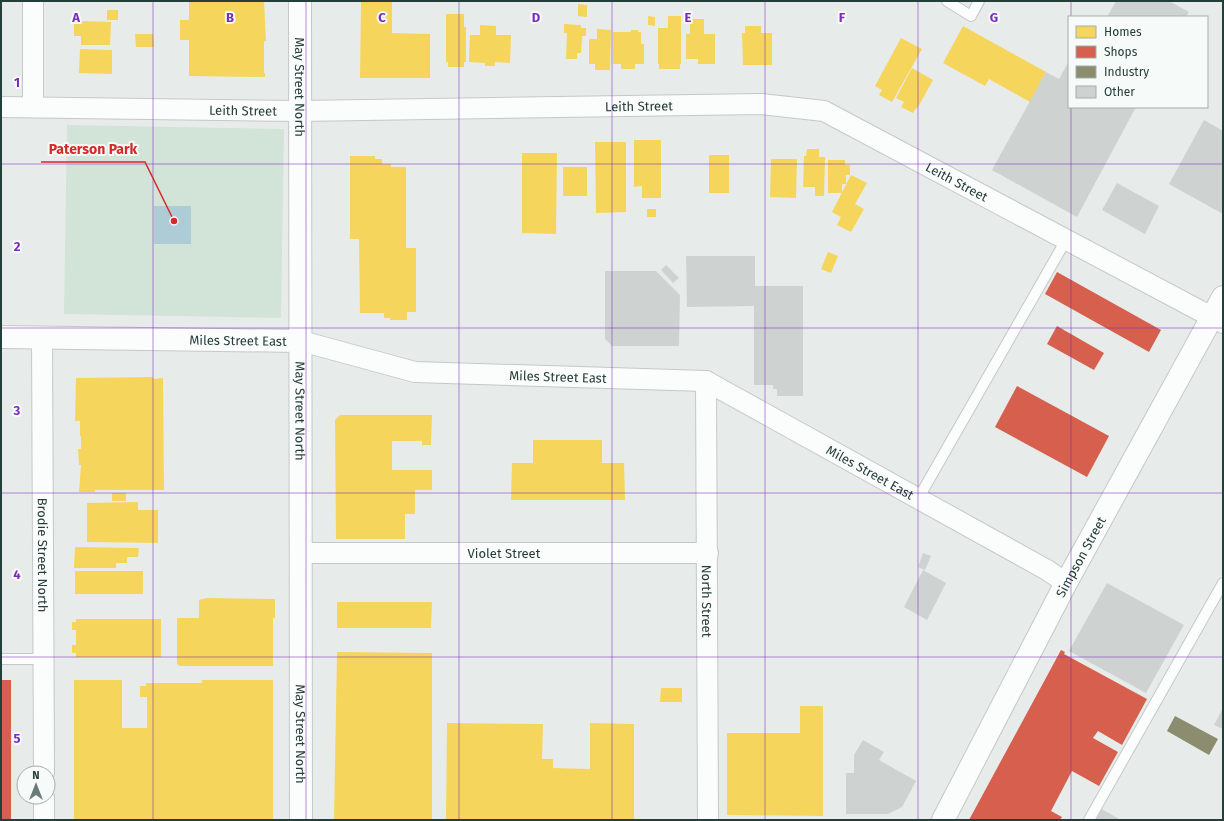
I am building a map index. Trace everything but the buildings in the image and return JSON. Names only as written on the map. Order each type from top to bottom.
[{"type":"main road","name":"May Street North","points":[[300,1],[301,820]]},
{"type":"main road","name":"Simpson Street","points":[[943,820],[1066,583],[1218,320],[1223,297]]},
{"type":"main road","name":"Miles Street East","points":[[1,337],[301,341]]},
{"type":"street","points":[[33,1],[33,107]]},
{"type":"street","name":"Leith Street","points":[[1,107],[300,111],[761,104],[824,111],[1218,320]]},
{"type":"street","name":"Brodie Street North","points":[[42,337],[44,765]]},
{"type":"street","name":"Miles Street East","points":[[301,341],[415,372],[706,381],[1047,570],[1066,583]]},
{"type":"street","name":"North Street","points":[[706,381],[708,553],[708,820]]},
{"type":"street","name":"Violet Street","points":[[301,552],[708,553]]},
{"type":"street","points":[[44,805],[44,820]]},
{"type":"lane","points":[[946,1],[971,16],[979,1]]},
{"type":"lane","points":[[918,499],[1066,240]]},
{"type":"lane","points":[[1090,820],[1223,583]]},
{"type":"lane","points":[[1,659],[44,659]]},
{"type":"green space","points":[[67,125],[284,129],[281,318],[64,314]]},
{"type":"water","points":[[154,206],[191,206],[191,244],[154,244]]},
{"type":"place","name":"Paterson Park","points":[[174,221]]}]
